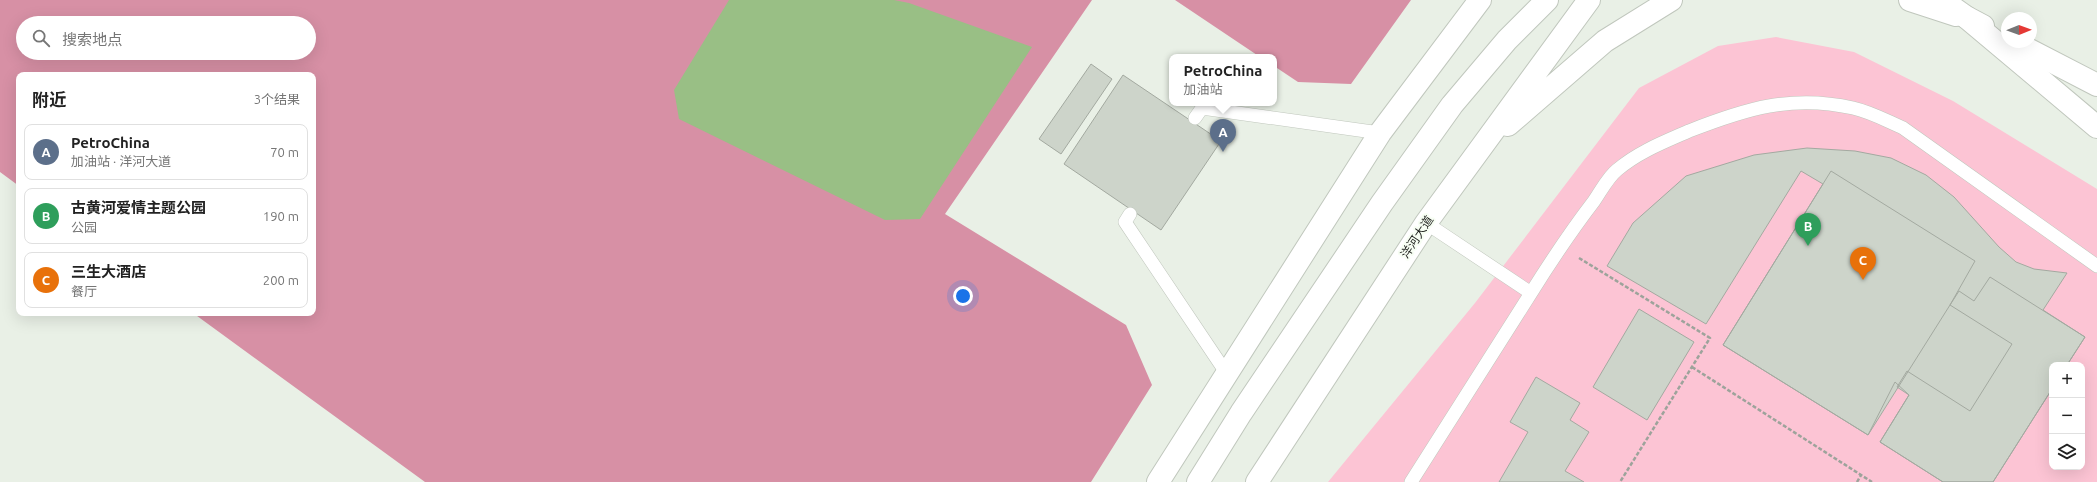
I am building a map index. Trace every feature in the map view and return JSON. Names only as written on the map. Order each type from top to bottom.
[{"type":"main road","points":[[1158,482],[1380,133],[1480,0]]},
{"type":"main road","points":[[1198,482],[1241,413],[1378,209],[1452,105],[1507,40],[1547,0]]},
{"type":"main road","name":"洋河大道","points":[[1256,482],[1426,223],[1589,0]]},
{"type":"main road","points":[[1479,150],[1605,41],[1671,0]]},
{"type":"main road","points":[[1910,0],[1966,18],[2001,36]]},
{"type":"main road","points":[[1942,0],[1966,18],[2097,127]]},
{"type":"main road","points":[[2026,48],[2097,85]]},
{"type":"lane","points":[[1412,482],[1560,247],[1617,170],[1652,147],[1713,122],[1767,105],[1787,102],[1811,102],[1854,108],[1875,115],[1903,128],[2097,266]]},
{"type":"lane","points":[[1195,118],[1202,108],[1380,133]]},
{"type":"lane","points":[[1130,214],[1124,222],[1226,374]]},
{"type":"lane","points":[[1426,223],[1531,293]]},
{"type":"path","points":[[1560,247],[1710,338],[1620,482]]},
{"type":"path","points":[[1692,367],[1872,482]]},
{"type":"path","points":[[1857,482],[1861,475]]},
{"type":"shaded area","points":[[0,0],[1092,0],[945,214],[1126,325],[1152,385],[1091,482],[425,482],[197,316],[316,316],[316,72],[16,72],[16,184],[0,172]]},
{"type":"shaded area","points":[[729,0],[894,0],[909,3],[1032,47],[920,219],[885,220],[679,119],[674,90]]},
{"type":"shaded area","points":[[1175,0],[1411,0],[1351,84],[1298,82],[1277,68],[1277,54],[1256,54]]},
{"type":"shaded area","points":[[1776,37],[1854,52],[1953,101],[2097,189],[2097,482],[1328,482],[1475,303],[1639,88],[1718,46]]},
{"type":"building","points":[[1091,64],[1112,79],[1061,154],[1039,139]]},
{"type":"building","points":[[1123,75],[1221,141],[1161,230],[1064,164]]},
{"type":"building","points":[[1807,148],[1855,151],[1891,158],[1926,175],[1954,197],[1999,247],[2016,262],[2034,269],[2067,273],[2043,310],[2085,337],[2069,362],[2049,362],[2049,394],[1993,482],[1943,482],[1880,442],[1909,395],[1895,382],[1868,435],[1723,345],[1823,184],[1801,171],[1706,324],[1607,266],[1633,223],[1686,176],[1754,155]]},
{"type":"building","points":[[1831,171],[1975,261],[1950,305],[1868,435],[1723,345]]},
{"type":"building","points":[[1990,277],[2085,337],[2069,362],[2049,362],[2049,394],[1993,482],[1943,482],[1880,442],[1909,395],[1897,387],[1907,371],[1970,411],[2012,344],[1950,305],[1959,291],[1974,301]]},
{"type":"building","points":[[1639,309],[1694,342],[1647,420],[1593,387]]},
{"type":"building","points":[[1536,377],[1580,403],[1570,420],[1589,432],[1565,471],[1584,482],[1499,482],[1528,432],[1510,422]]},
{"type":"place","name":"PetroChina","points":[[1223,152]]},
{"type":"place","name":"古黄河爱情主题公园","points":[[1808,246]]},
{"type":"place","name":"三生大酒店","points":[[1863,280]]}]
